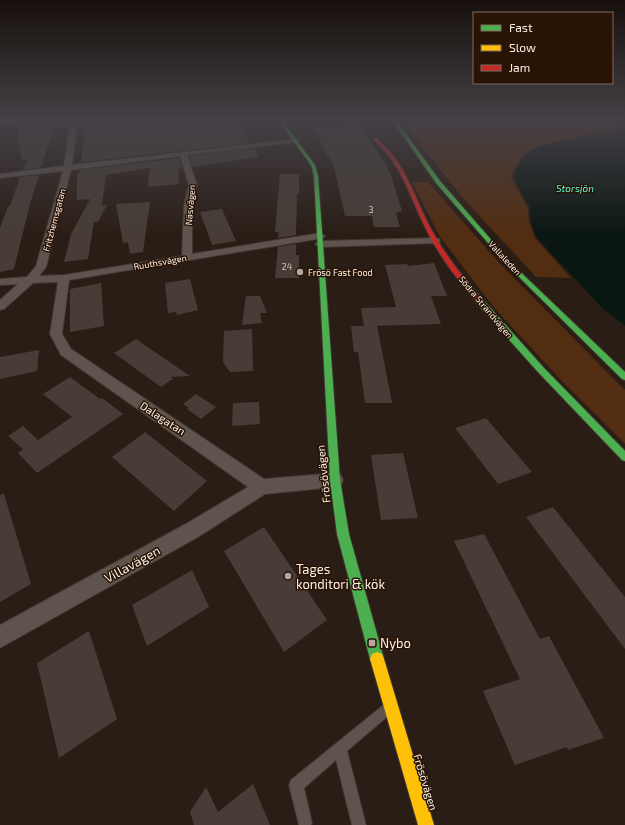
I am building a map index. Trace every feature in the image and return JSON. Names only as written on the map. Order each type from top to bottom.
[{"type":"street","name":"Fritzhemsgatan","points":[[0,306],[31,279],[41,267],[70,158]]},
{"type":"street","points":[[0,176],[146,158]]},
{"type":"street","name":"Näsvägen","points":[[184,158],[193,185],[188,204],[187,257]]},
{"type":"street","name":"Frösövägen","points":[[308,158],[313,165],[317,191],[335,480],[343,534],[390,706],[426,825]]},
{"type":"street","name":"Södra Strandvägen","points":[[394,158],[401,169],[414,201],[434,242],[484,308],[556,387],[625,457]]},
{"type":"street","name":"Vallaleden","points":[[422,158],[438,182],[511,266],[625,377]]},
{"type":"street","name":"Ruuthsvägen","points":[[0,282],[64,278],[187,257],[320,240],[434,242]]},
{"type":"street","name":"Dalagatan","points":[[64,278],[56,334],[66,352],[262,487]]},
{"type":"street","points":[[262,487],[335,480]]},
{"type":"street","name":"Villavägen","points":[[0,637],[191,531],[262,487]]},
{"type":"lane","points":[[305,823],[296,785],[390,706]]},
{"type":"lane","points":[[340,748],[359,825]]},
{"type":"shaded area","points":[[432,158],[522,158],[511,177],[528,208],[529,222],[535,238],[571,278],[536,277],[461,196]]},
{"type":"shaded area","points":[[412,182],[428,182],[503,267],[625,390],[625,444],[560,379],[496,310],[440,237]]},
{"type":"water","name":"Storsjön","points":[[625,158],[625,326],[602,308],[537,238],[531,222],[530,208],[514,178],[523,159]]},
{"type":"building","points":[[44,158],[41,167],[23,170],[27,159],[21,159]]},
{"type":"building","points":[[82,158],[112,158],[81,162]]},
{"type":"building","points":[[175,158],[179,158],[182,168],[178,169],[179,184],[148,187],[150,168],[106,175],[102,205],[107,205],[98,222],[94,222],[88,259],[64,262],[71,234],[90,199],[77,200],[77,174],[79,174],[80,170]]},
{"type":"building","points":[[190,158],[248,158],[192,167]]},
{"type":"building","points":[[331,158],[382,158],[392,178],[402,211],[396,213],[400,227],[374,227],[372,216],[345,216]]},
{"type":"building","points":[[280,174],[299,174],[299,194],[297,194],[296,235],[278,238],[279,232],[275,232]]},
{"type":"building","points":[[39,175],[30,204],[14,269],[0,272],[0,228],[8,206],[10,206],[20,177]]},
{"type":"building","points":[[150,202],[143,252],[130,254],[128,242],[123,243],[116,204]]},
{"type":"building","points":[[222,209],[236,241],[212,245],[200,212]]},
{"type":"building","points":[[296,244],[296,255],[299,255],[299,278],[275,278],[278,247]]},
{"type":"building","points":[[434,263],[447,296],[431,296],[441,324],[377,326],[392,403],[365,403],[358,352],[354,352],[351,326],[364,326],[361,308],[396,307],[385,265],[407,264],[408,266]]},
{"type":"building","points":[[190,279],[198,310],[177,315],[176,312],[168,313],[165,283]]},
{"type":"building","points":[[101,283],[104,326],[70,332],[70,289]]},
{"type":"building","points":[[246,296],[260,296],[267,313],[260,313],[262,323],[242,325]]},
{"type":"building","points":[[252,329],[253,371],[230,372],[223,362],[224,331]]},
{"type":"building","points":[[136,339],[190,376],[171,377],[173,379],[161,387],[114,353]]},
{"type":"building","points":[[39,350],[37,371],[0,379],[0,357]]},
{"type":"building","points":[[70,377],[123,414],[37,473],[18,453],[23,449],[8,436],[23,426],[38,440],[72,417],[43,394]]},
{"type":"building","points":[[196,394],[216,407],[201,419],[187,409],[189,408],[183,404]]},
{"type":"building","points":[[259,402],[260,424],[232,426],[233,403]]},
{"type":"building","points":[[486,418],[532,472],[498,484],[455,428]]},
{"type":"building","points":[[145,432],[207,481],[174,511],[112,457]]},
{"type":"building","points":[[403,453],[418,518],[381,520],[371,455]]},
{"type":"building","points":[[4,494],[31,584],[0,602],[0,495]]},
{"type":"building","points":[[553,507],[625,597],[625,649],[526,517]]},
{"type":"building","points":[[264,527],[327,620],[284,652],[224,551]]},
{"type":"building","points":[[484,534],[540,639],[549,636],[604,738],[568,750],[567,747],[515,765],[483,691],[520,679],[454,541]]},
{"type":"building","points":[[192,570],[209,607],[147,646],[132,605]]},
{"type":"building","points":[[89,631],[117,719],[59,758],[37,663]]},
{"type":"building","points":[[253,784],[270,825],[194,825],[190,812],[206,787],[218,812]]},
{"type":"traffic: fast","points":[[308,158],[313,165],[316,176],[335,480],[343,534],[377,659]]},
{"type":"traffic: fast","points":[[421,158],[438,182],[511,266],[625,377]]},
{"type":"traffic: fast","points":[[483,305],[541,370],[625,457]]},
{"type":"traffic: slow","points":[[377,659],[426,825]]},
{"type":"traffic: jam","points":[[394,158],[403,173],[428,228],[440,250],[483,305]]},
{"type":"place","name":"Frösö Fast Food","points":[[300,272]]},
{"type":"place","name":"Tages konditori & kök","points":[[288,576]]},
{"type":"place","name":"Nybo","points":[[372,643]]}]
